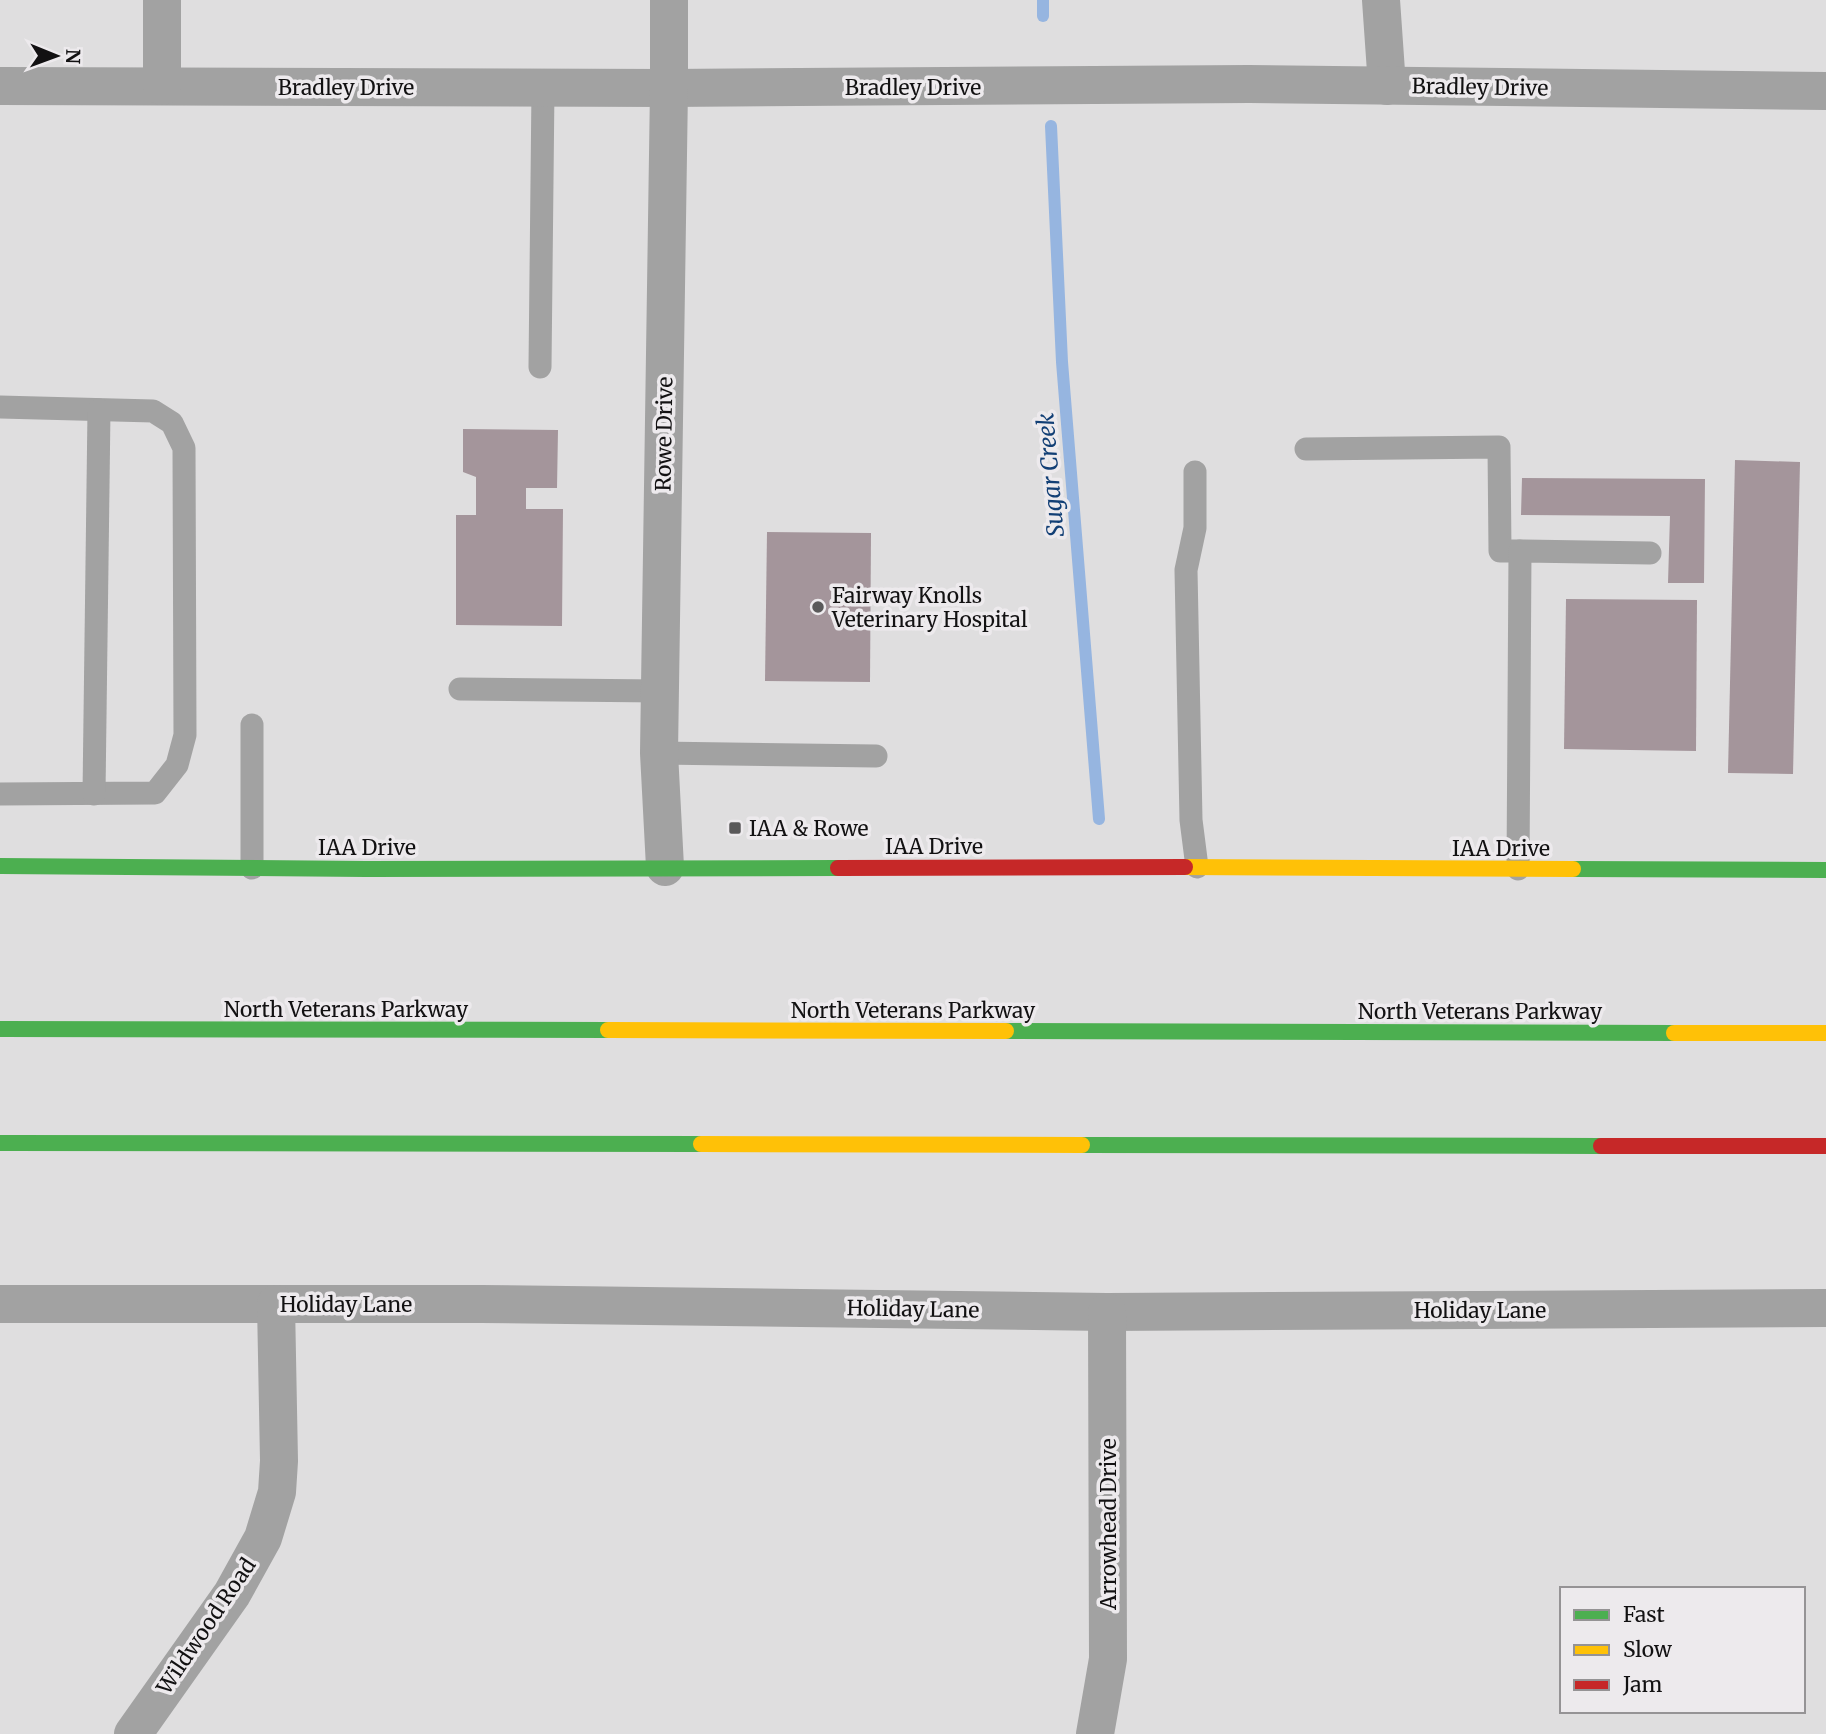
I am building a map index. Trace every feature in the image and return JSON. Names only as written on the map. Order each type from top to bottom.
[{"type":"main road","name":"IAA Drive","points":[[0,866],[1826,870]]},
{"type":"main road","name":"North Veterans Parkway","points":[[0,1029],[1826,1033]]},
{"type":"main road","points":[[0,1143],[1826,1146]]},
{"type":"street","points":[[162,0],[162,86]]},
{"type":"street","name":"Rowe Drive","points":[[666,867],[659,753],[670,88],[669,0]]},
{"type":"street","points":[[1381,0],[1388,86]]},
{"type":"street","name":"Bradley Drive","points":[[0,86],[670,88],[1235,85],[1826,91]]},
{"type":"street","name":"Holiday Lane","points":[[0,1304],[481,1304],[1107,1312],[1826,1308]]},
{"type":"street","name":"Wildwood Road","points":[[133,1734],[232,1594],[263,1538],[277,1492],[279,1471],[276,1304]]},
{"type":"street","name":"Arrowhead Drive","points":[[1095,1734],[1108,1658],[1107,1312]]},
{"type":"lane","points":[[540,367],[543,88]]},
{"type":"lane","points":[[0,407],[153,411],[172,423],[184,447],[185,735],[177,765],[155,793],[0,794]]},
{"type":"lane","points":[[94,794],[99,410]]},
{"type":"lane","points":[[1306,449],[1499,447],[1500,551],[1650,553]]},
{"type":"lane","points":[[1195,472],[1195,528],[1186,570],[1191,820],[1197,867]]},
{"type":"lane","points":[[1518,869],[1520,551]]},
{"type":"lane","points":[[460,689],[660,691]]},
{"type":"lane","points":[[252,725],[253,867]]},
{"type":"lane","points":[[659,753],[876,756]]},
{"type":"building","points":[[463,429],[558,430],[557,488],[526,488],[526,509],[563,509],[562,626],[456,625],[456,515],[476,515],[476,477],[463,472]]},
{"type":"building","points":[[1735,460],[1800,462],[1793,774],[1728,773]]},
{"type":"building","points":[[1522,478],[1705,479],[1704,583],[1668,583],[1670,516],[1521,515]]},
{"type":"building","name":"Fairway Knolls Veterinary Hospital","points":[[767,532],[871,533],[870,682],[765,681]]},
{"type":"building","points":[[1566,599],[1697,600],[1696,751],[1564,749]]},
{"type":"waterway","name":"Sugar Creek","points":[[1043,0],[1043,16]]},
{"type":"waterway","name":"Sugar Creek","points":[[1051,126],[1062,362],[1099,819]]},
{"type":"traffic: fast","points":[[0,866],[366,869],[838,868]]},
{"type":"traffic: fast","points":[[1573,869],[1826,870]]},
{"type":"traffic: fast","points":[[0,1029],[608,1030]]},
{"type":"traffic: fast","points":[[1006,1031],[1674,1033]]},
{"type":"traffic: fast","points":[[0,1143],[701,1144]]},
{"type":"traffic: fast","points":[[1082,1145],[1601,1146]]},
{"type":"traffic: slow","points":[[1185,867],[1573,869]]},
{"type":"traffic: slow","points":[[608,1030],[1006,1031]]},
{"type":"traffic: slow","points":[[1674,1033],[1826,1033]]},
{"type":"traffic: slow","points":[[701,1144],[1082,1145]]},
{"type":"traffic: jam","points":[[838,868],[1185,867]]},
{"type":"traffic: jam","points":[[1601,1146],[1826,1146]]},
{"type":"place","name":"Fairway Knolls Veterinary Hospital","points":[[818,607]]},
{"type":"place","name":"IAA & Rowe","points":[[735,828]]}]
